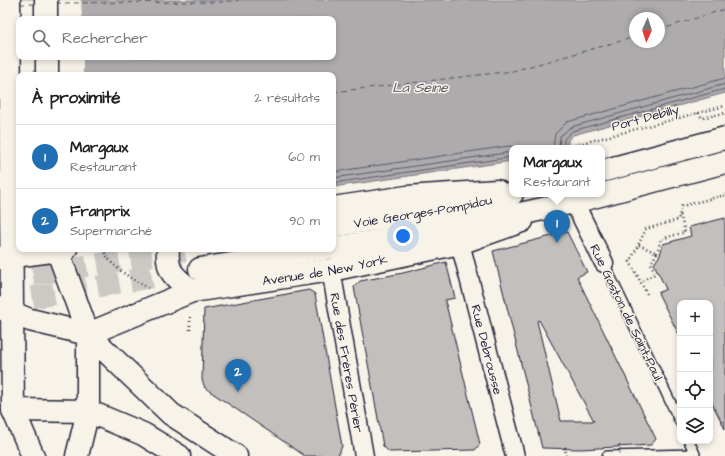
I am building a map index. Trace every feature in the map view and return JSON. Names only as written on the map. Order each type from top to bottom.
[{"type":"main road","points":[[9,0],[11,210],[6,257],[4,314],[6,410],[33,456]]},
{"type":"main road","points":[[46,0],[46,16]]},
{"type":"main road","points":[[47,60],[47,72]]},
{"type":"main road","points":[[605,170],[725,138]]},
{"type":"main road","name":"Avenue de New York","points":[[605,194],[725,162]]},
{"type":"main road","points":[[336,208],[407,197],[509,190]]},
{"type":"main road","name":"Voie Georges-Pompidou","points":[[336,226],[459,206],[509,195]]},
{"type":"main road","name":"Avenue de New York","points":[[88,334],[192,292],[331,270],[460,243],[574,202],[593,197]]},
{"type":"main road","name":"Voie Georges-Pompidou","points":[[336,247],[461,226],[574,202]]},
{"type":"main road","points":[[6,257],[40,252]]},
{"type":"main road","points":[[61,252],[88,334],[88,411],[77,456]]},
{"type":"main road","points":[[168,252],[170,271],[192,292]]},
{"type":"main road","points":[[200,270],[306,252]]},
{"type":"main road","points":[[4,314],[88,334],[171,414],[236,456]]},
{"type":"main road","points":[[6,410],[88,411],[143,434],[179,456]]},
{"type":"street","name":"Rue Gaston de Saint-Paul","points":[[574,202],[604,263]]},
{"type":"street","name":"Rue Debrousse","points":[[460,243],[515,456]]},
{"type":"street","name":"Rue des Frères Périer","points":[[331,270],[364,456]]},
{"type":"lane","name":"Rue Gaston de Saint-Paul","points":[[604,263],[677,416]]},
{"type":"lane","points":[[607,456],[695,454],[690,444]]},
{"type":"path","name":"Port Debilly","points":[[576,145],[725,106]]},
{"type":"path","points":[[674,107],[678,119]]},
{"type":"path","points":[[698,113],[702,118],[725,113]]},
{"type":"path","points":[[582,145],[589,142]]},
{"type":"path","points":[[647,294],[630,262],[646,229],[678,220],[682,206],[725,195]]},
{"type":"path","points":[[640,281],[655,274],[651,263],[657,253],[661,239],[685,232],[680,214]]},
{"type":"path","points":[[639,245],[657,253]]},
{"type":"path","points":[[104,252],[117,269],[152,291]]},
{"type":"path","points":[[190,316],[190,330]]},
{"type":"path","points":[[619,446],[620,456]]},
{"type":"path","points":[[566,447],[566,456]]},
{"type":"water","name":"La Seine","points":[[0,0],[725,0],[725,93],[573,135],[568,140],[568,145],[509,145],[509,161],[336,187],[336,72],[18,72]]},
{"type":"pier","points":[[0,0],[81,0],[82,16],[16,16],[16,60],[83,60],[83,72],[16,72],[16,208],[0,208]]},
{"type":"building","points":[[725,218],[725,429],[713,405],[713,300],[677,300],[677,331],[658,293],[666,289],[654,264],[660,255],[663,244],[691,236],[689,227]]},
{"type":"building","points":[[567,232],[587,272],[577,277],[656,439],[651,445],[581,449],[542,448],[493,251]],"holes":[[[539,320],[594,421],[561,421],[537,321]]]},
{"type":"building","points":[[446,262],[455,298],[445,300],[480,444],[475,450],[389,452],[383,446],[354,287],[360,281],[403,273]]},
{"type":"building","points":[[309,290],[315,294],[342,446],[338,456],[305,456],[205,388],[202,380],[204,309]]},
{"type":"ferry route","points":[[56,3],[222,2],[239,0]]},
{"type":"ferry route","points":[[20,4],[35,4]]},
{"type":"ferry route","points":[[665,28],[725,9]]},
{"type":"ferry route","points":[[336,92],[513,71],[629,39]]},
{"type":"tunnel","points":[[0,280],[173,252]]},
{"type":"tunnel","points":[[0,303],[200,269]]},
{"type":"place","name":"Margaux","points":[[557,243]]},
{"type":"place","name":"Franprix","points":[[238,392]]}]
